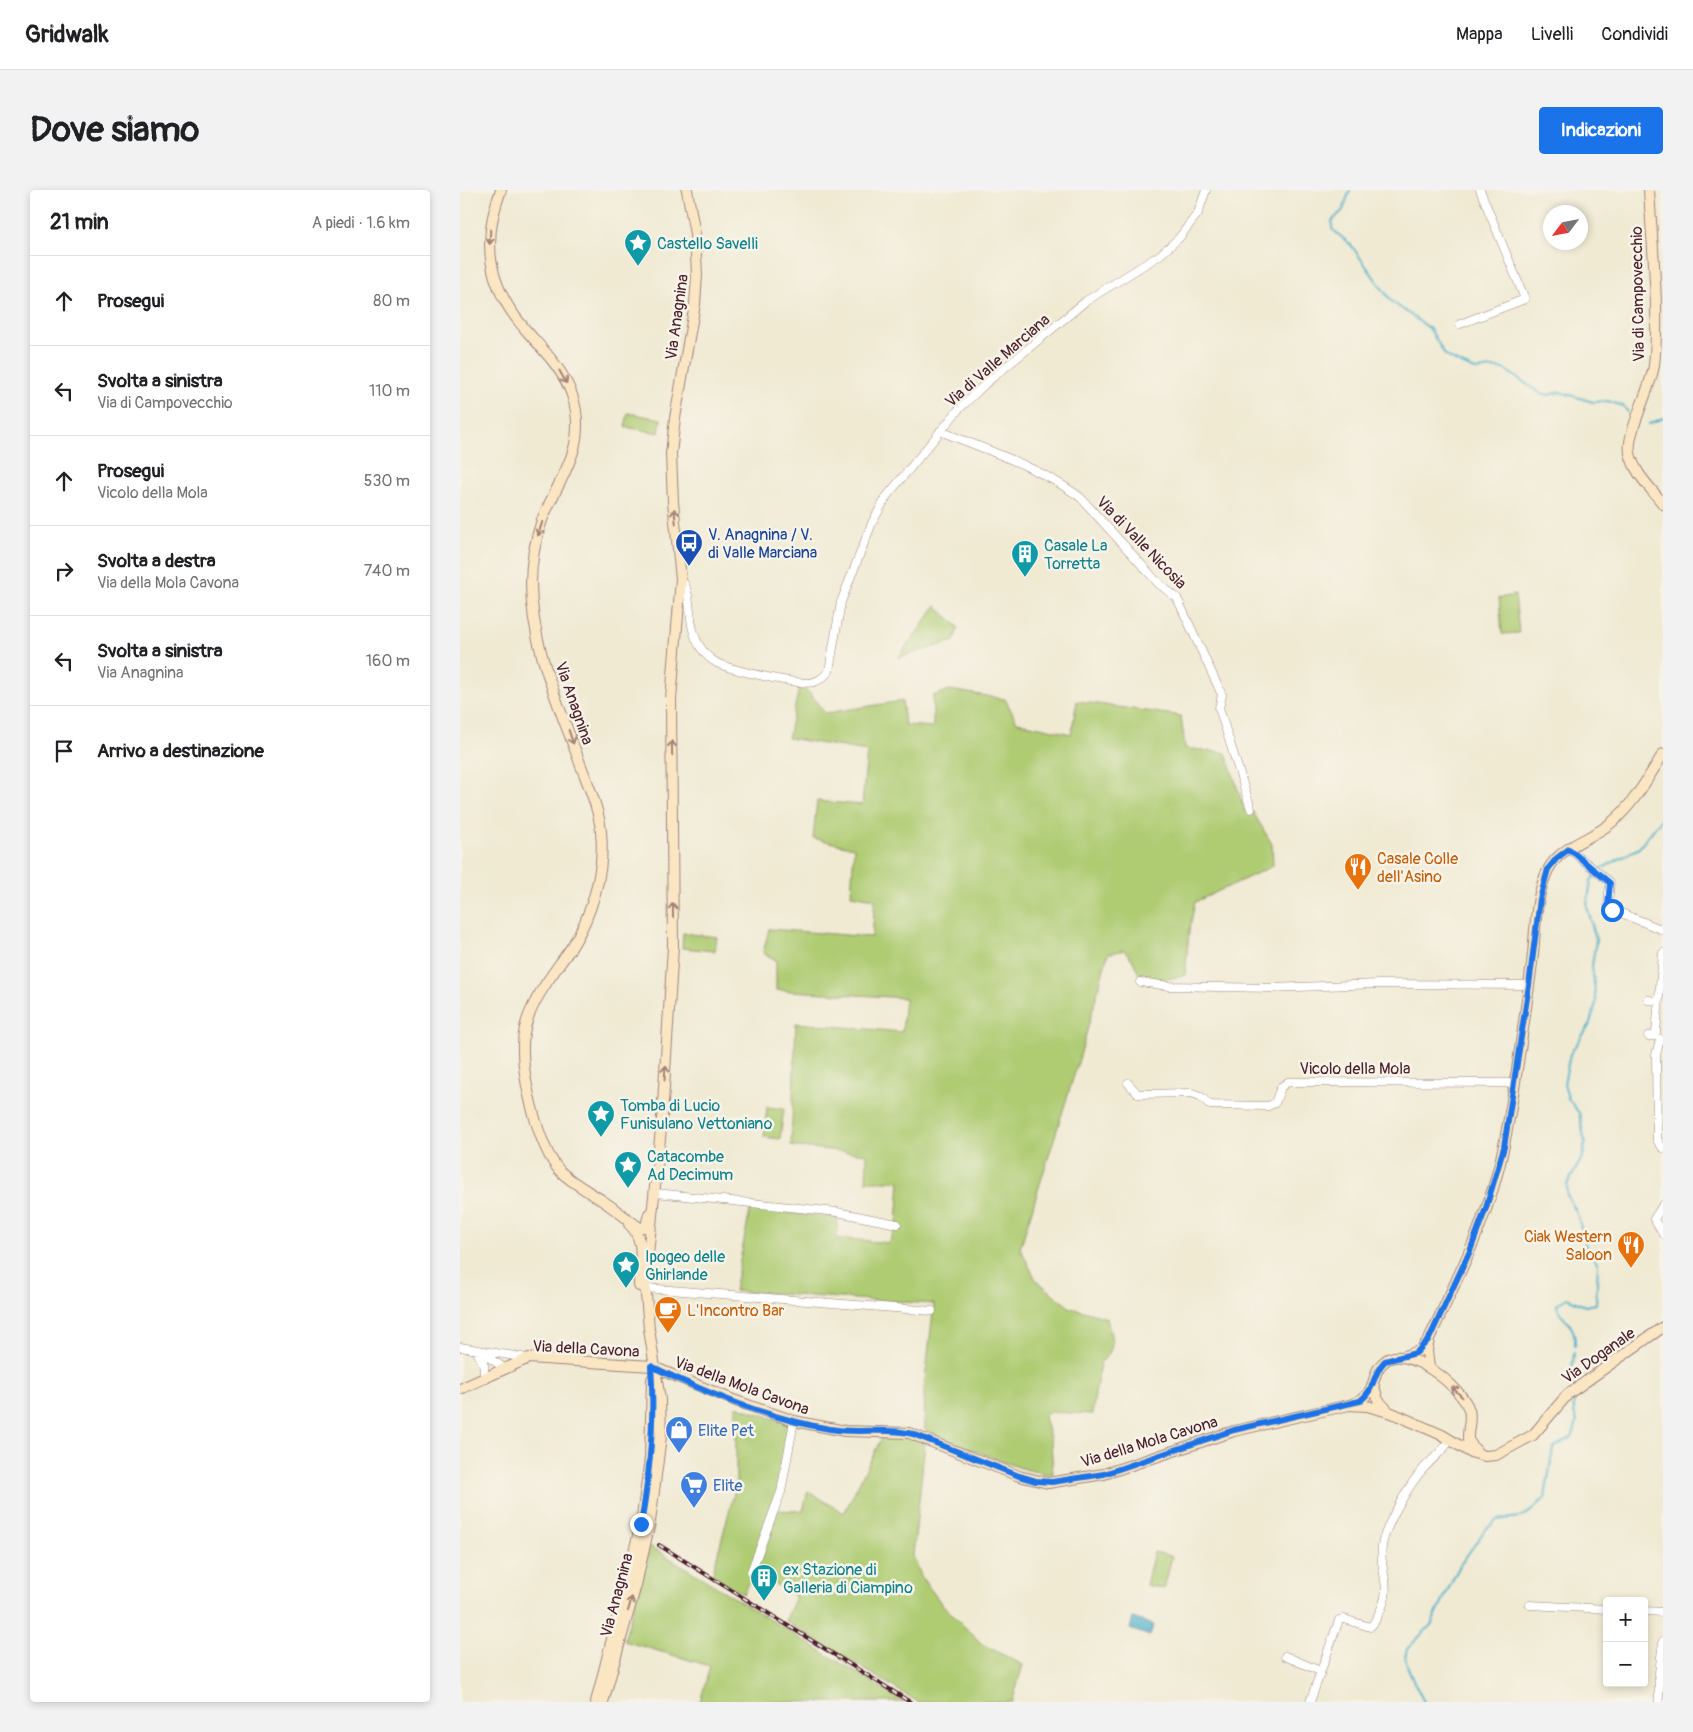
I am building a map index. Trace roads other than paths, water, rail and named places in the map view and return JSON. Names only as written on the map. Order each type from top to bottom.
[{"type":"main road","name":"Via Anagnina","points":[[501,190],[494,211],[490,236],[492,263],[498,288],[509,310],[562,373],[572,397],[576,414],[576,438],[572,459],[543,519],[534,547],[531,566],[531,603],[537,637],[595,804],[602,842],[598,877],[587,916],[573,945],[531,1010],[524,1038],[524,1059],[537,1124],[549,1156],[564,1174],[640,1228],[646,1226],[658,1167]]},
{"type":"main road","name":"Via Anagnina","points":[[653,1368],[645,1288],[656,1193],[673,947],[674,844],[671,699],[681,580],[671,468],[674,425],[697,280],[696,239],[687,190]]},
{"type":"main road","name":"Via di Campovecchio","points":[[1649,190],[1655,359],[1650,383],[1630,449],[1639,472],[1663,504]]},
{"type":"main road","points":[[1351,1404],[1366,1396],[1374,1386],[1377,1372],[1385,1361],[1421,1350],[1429,1339],[1470,1251],[1496,1177],[1504,1147],[1535,944],[1538,904],[1546,874],[1553,863],[1569,849],[1602,830],[1617,818],[1634,798],[1663,754]]},
{"type":"main road","name":"Via Anagnina","points":[[603,1702],[636,1585],[662,1422],[640,1302],[640,1242],[633,1228],[611,1207]]},
{"type":"main road","name":"Via Doganale","points":[[1481,1455],[1500,1454],[1527,1439],[1542,1426],[1568,1394],[1663,1327]]},
{"type":"main road","points":[[1429,1339],[1427,1351],[1429,1368]]},
{"type":"main road","points":[[1405,1356],[1429,1368],[1464,1399],[1470,1412],[1468,1440],[1481,1455]]},
{"type":"main road","name":"Via della Cavona","points":[[460,1389],[503,1367],[529,1358],[653,1368]]},
{"type":"main road","name":"Via della Mola Cavona","points":[[653,1368],[736,1402],[794,1421],[838,1430],[894,1431],[913,1434],[1019,1476],[1048,1483],[1104,1474],[1234,1430],[1351,1404],[1392,1413],[1481,1455]]},
{"type":"main road","points":[[1374,1386],[1378,1400],[1392,1413]]},
{"type":"main road","points":[[1446,1438],[1456,1437],[1465,1432],[1468,1425]]},
{"type":"main road","name":"Via Anagnina","points":[[596,1702],[651,1486]]},
{"type":"street","name":"Via di Valle Marciana","points":[[681,580],[687,588],[689,618],[695,637],[700,646],[713,660],[731,668],[800,682],[814,683],[824,678],[829,671],[841,602],[872,523],[887,496],[940,430],[985,384],[1086,301],[1160,255],[1179,238],[1198,212],[1206,190]]},
{"type":"street","points":[[1460,324],[1525,299],[1480,190]]},
{"type":"street","name":"Via di Valle Nicosia","points":[[940,430],[1068,488],[1080,497],[1159,584],[1177,598],[1222,695],[1219,708],[1251,809]]},
{"type":"street","points":[[1569,849],[1606,878],[1611,886],[1608,902],[1611,909],[1663,930]]},
{"type":"street","points":[[1648,1036],[1656,1034],[1663,953]]},
{"type":"street","points":[[1140,982],[1169,986],[1270,988],[1379,984],[1529,985]]},
{"type":"street","points":[[1648,1000],[1658,1000]]},
{"type":"street","points":[[1660,1038],[1656,1055],[1658,1140],[1663,1148]]},
{"type":"street","name":"Vicolo della Mola","points":[[1128,1083],[1138,1094],[1192,1093],[1200,1096],[1210,1105],[1268,1106],[1275,1103],[1281,1086],[1288,1082],[1514,1083]]},
{"type":"street","points":[[656,1193],[837,1212],[898,1224]]},
{"type":"street","points":[[1663,1205],[1654,1219],[1663,1234]]},
{"type":"street","points":[[645,1288],[932,1311]]},
{"type":"street","points":[[460,1347],[529,1358]]},
{"type":"street","points":[[476,1350],[503,1367],[506,1355]]},
{"type":"street","points":[[476,1350],[484,1365],[484,1378]]},
{"type":"street","points":[[751,1572],[781,1492],[794,1421]]},
{"type":"street","points":[[1310,1702],[1339,1620],[1344,1618],[1370,1627],[1385,1603],[1387,1591],[1382,1549],[1384,1537],[1394,1516],[1423,1468],[1445,1449],[1446,1438]]},
{"type":"street","points":[[1530,1606],[1603,1609]]},
{"type":"street","points":[[1648,1611],[1663,1612]]},
{"type":"street","points":[[1659,1702],[1663,1643]]},
{"type":"street","points":[[1284,1656],[1320,1671]]},
{"type":"street","points":[[1659,1702],[1663,1695]]},
{"type":"water","points":[[1133,1618],[1154,1625],[1150,1636],[1130,1629]]},
{"type":"waterway","points":[[1350,190],[1343,210],[1332,221],[1332,229],[1351,245],[1391,301],[1430,329],[1445,355],[1475,370],[1504,369],[1540,393],[1549,395],[1560,392],[1593,402],[1608,401],[1623,406],[1628,412]]},
{"type":"waterway","points":[[1649,424],[1663,418]]},
{"type":"waterway","points":[[1599,870],[1639,848],[1663,817]]},
{"type":"waterway","points":[[1575,1346],[1573,1330],[1560,1314],[1557,1304],[1567,1298],[1585,1306],[1596,1304],[1598,1264],[1586,1246],[1577,1213],[1567,1195],[1567,1185],[1583,1156],[1585,1142],[1579,1113],[1568,1098],[1564,1084],[1570,1054],[1589,1026],[1596,1003],[1592,966],[1596,940],[1587,906],[1591,881],[1596,873]]},
{"type":"waterway","points":[[1570,1386],[1574,1353]]},
{"type":"waterway","points":[[1424,1702],[1410,1674],[1405,1658],[1407,1649],[1431,1625],[1460,1565],[1485,1530],[1497,1520],[1520,1517],[1530,1512],[1545,1498],[1553,1448],[1572,1437],[1574,1432],[1577,1421],[1574,1413],[1573,1396]]},
{"type":"railway","points":[[659,1545],[910,1702]]},
{"type":"place","name":"Castello Savelli","points":[[638,267]]},
{"type":"place","name":"V. Anagnina / V. di Valle Marciana","points":[[689,567]]},
{"type":"place","name":"Casale La Torretta","points":[[1025,578]]},
{"type":"place","name":"Casale Colle dell'Asino","points":[[1358,891]]},
{"type":"place","name":"Tomba di Lucio Funisulano Vettoniano","points":[[601,1138]]},
{"type":"place","name":"Catacombe Ad Decimum","points":[[628,1189]]},
{"type":"place","name":"Ciak Western Saloon","points":[[1631,1269]]},
{"type":"place","name":"Ipogeo delle Ghirlande","points":[[626,1289]]},
{"type":"place","name":"L'Incontro Bar","points":[[668,1334]]},
{"type":"place","name":"Elite Pet","points":[[679,1454]]},
{"type":"place","name":"Elite","points":[[694,1509]]},
{"type":"place","name":"ex Stazione di Galleria di Ciampino","points":[[764,1602]]}]
